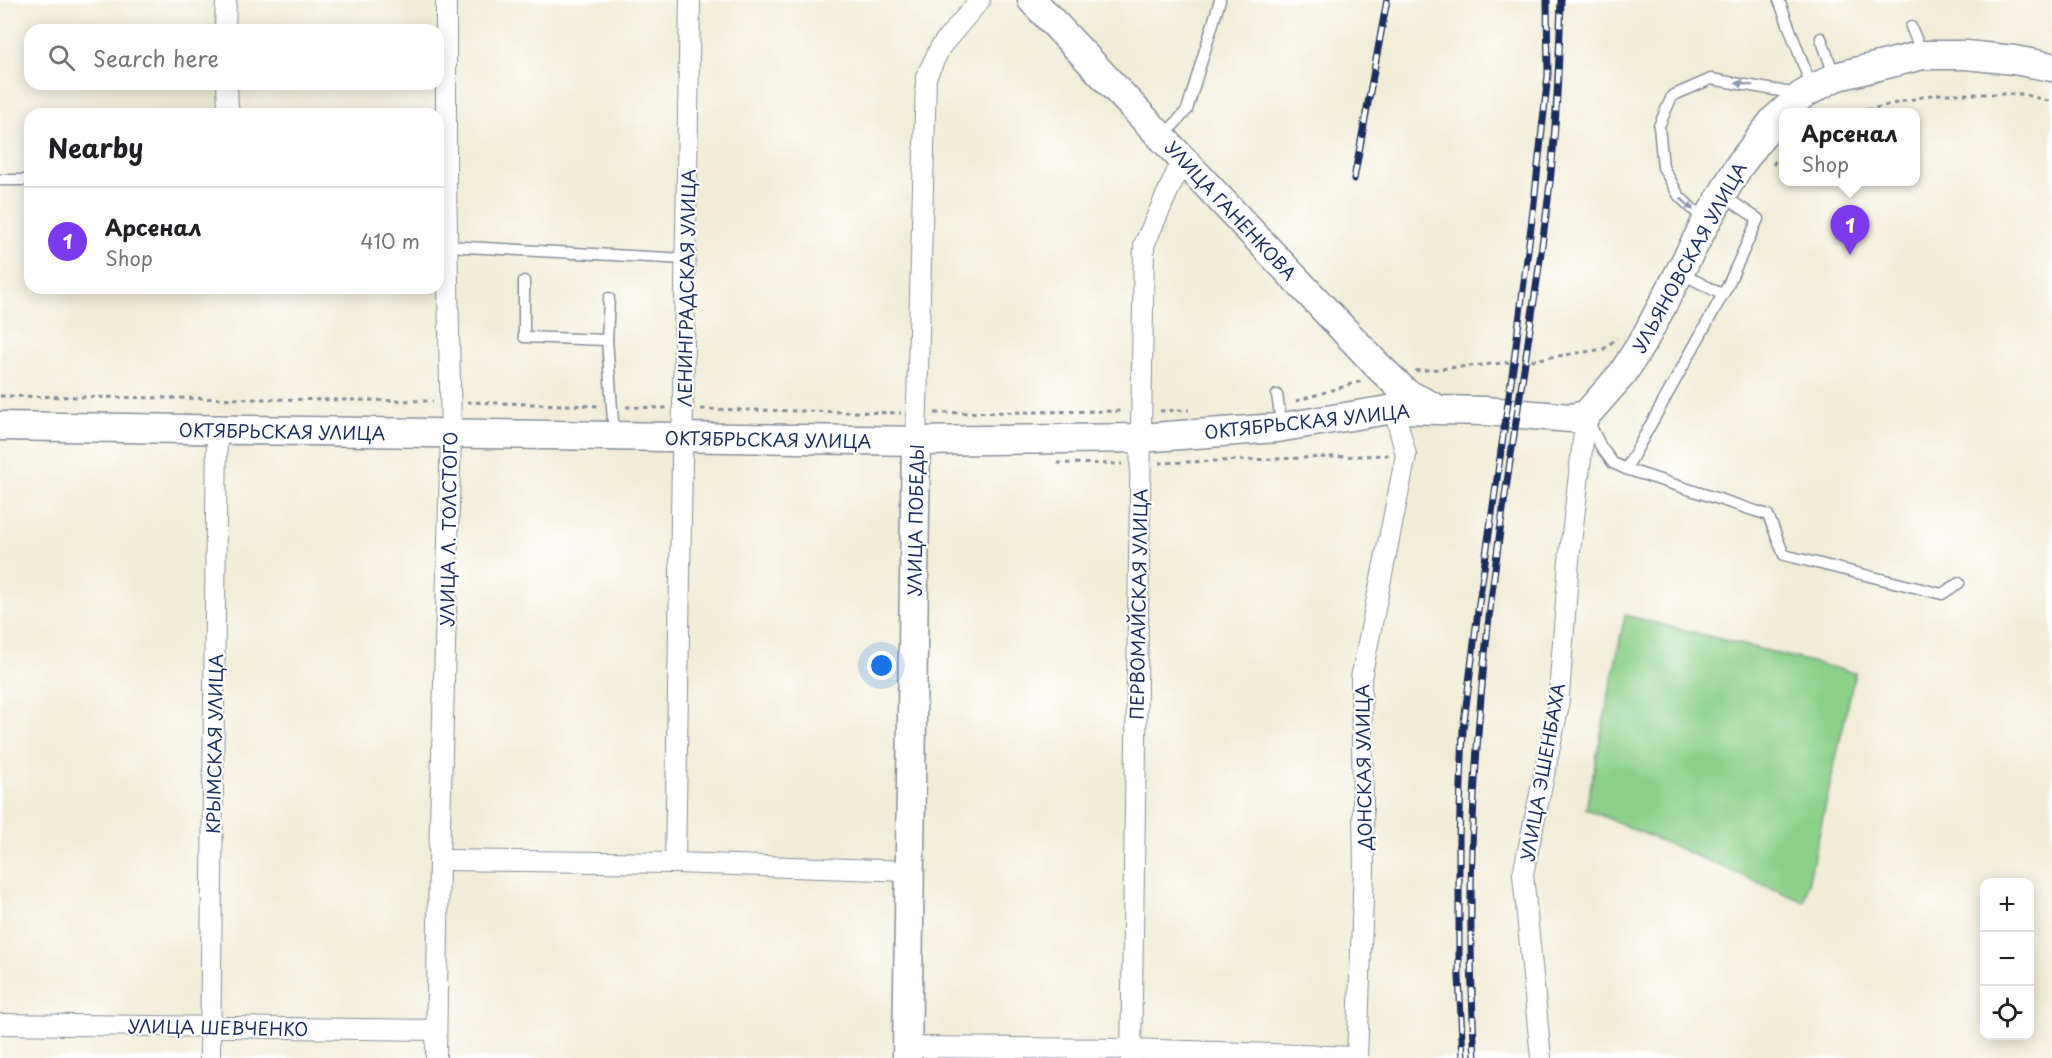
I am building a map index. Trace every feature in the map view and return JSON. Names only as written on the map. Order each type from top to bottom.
[{"type":"main road","name":"УЛИЦА ГАНЕНКОВА","points":[[1032,0],[1386,374],[1406,393],[1438,409]]},
{"type":"main road","name":"УЛЬЯНОВСКАЯ УЛИЦА","points":[[1789,108],[1816,87],[1923,55],[1966,55],[2052,67]]},
{"type":"main road","name":"УЛЬЯНОВСКАЯ УЛИЦА","points":[[1586,415],[1623,373],[1646,338],[1706,222],[1739,166],[1779,116]]},
{"type":"main road","name":"ОКТЯБРЬСКАЯ УЛИЦА","points":[[0,426],[916,441],[1140,424],[1279,409],[1438,409],[1571,418],[1586,415]]},
{"type":"main road","name":"УЛИЦА ПОБЕДЫ","points":[[907,1053],[916,441]]},
{"type":"street","points":[[225,24],[226,0]]},
{"type":"street","name":"УЛИЦА Л. ТОЛСТОГО","points":[[444,108],[446,0]]},
{"type":"street","name":"ЛЕНИНГРАДСКАЯ УЛИЦА","points":[[675,863],[690,0]]},
{"type":"street","name":"УЛИЦА ПОБЕДЫ","points":[[916,441],[926,77],[941,46],[980,0]]},
{"type":"street","points":[[227,90],[228,108]]},
{"type":"street","name":"ПЕРВОМАЙСКАЯ УЛИЦА","points":[[1131,1054],[1144,245],[1183,158]]},
{"type":"street","name":"УЛИЦА Л. ТОЛСТОГО","points":[[436,1058],[451,434],[447,246],[444,208]]},
{"type":"street","name":"ДОНСКАЯ УЛИЦА","points":[[1357,1058],[1364,869],[1361,678],[1406,455],[1394,409]]},
{"type":"street","name":"УЛИЦА ЭШЕНБАХА","points":[[1541,1058],[1523,874],[1557,709],[1569,560],[1586,415]]},
{"type":"street","name":"КРЫМСКАЯ УЛИЦА","points":[[210,1058],[218,430]]},
{"type":"street","points":[[439,860],[675,863],[909,871]]},
{"type":"street","name":"УЛИЦА ШЕВЧЕНКО","points":[[0,1024],[436,1030]]},
{"type":"street","points":[[907,1053],[1357,1058]]},
{"type":"lane","points":[[1163,137],[1187,110],[1220,0]]},
{"type":"lane","points":[[1779,0],[1816,87]]},
{"type":"lane","points":[[1911,27],[1923,55]]},
{"type":"lane","points":[[1816,87],[1821,38]]},
{"type":"lane","points":[[1706,222],[1679,196],[1663,167],[1659,126],[1672,96],[1711,79],[1783,90],[1816,87]]},
{"type":"lane","points":[[0,180],[24,180]]},
{"type":"lane","points":[[1626,469],[1723,295],[1758,219],[1722,195]]},
{"type":"lane","points":[[447,246],[686,259]]},
{"type":"lane","points":[[1680,273],[1723,295]]},
{"type":"lane","points":[[524,281],[524,337],[607,340]]},
{"type":"lane","points":[[609,298],[607,340],[614,436]]},
{"type":"lane","points":[[1586,415],[1601,447],[1613,463],[1768,515],[1784,555],[1942,594],[1959,583]]},
{"type":"path","points":[[1875,108],[1935,94],[2023,94],[2052,102]]},
{"type":"path","points":[[1773,165],[1779,155]]},
{"type":"path","points":[[1279,409],[1386,374],[1525,361],[1604,349],[1620,335]]},
{"type":"path","points":[[0,396],[451,402],[916,413],[1140,424],[1200,410]]},
{"type":"green space","points":[[1625,615],[1855,673],[1804,902],[1586,809]]},
{"type":"railway","points":[[1354,179],[1387,0]]},
{"type":"railway","points":[[1463,1058],[1459,977],[1459,838],[1463,730],[1534,203],[1548,75],[1547,0]]},
{"type":"railway","points":[[1475,1058],[1471,914],[1473,818],[1479,722],[1489,616],[1550,182],[1557,104],[1561,0]]},
{"type":"place","name":"Арсенал","points":[[1850,255]]}]
